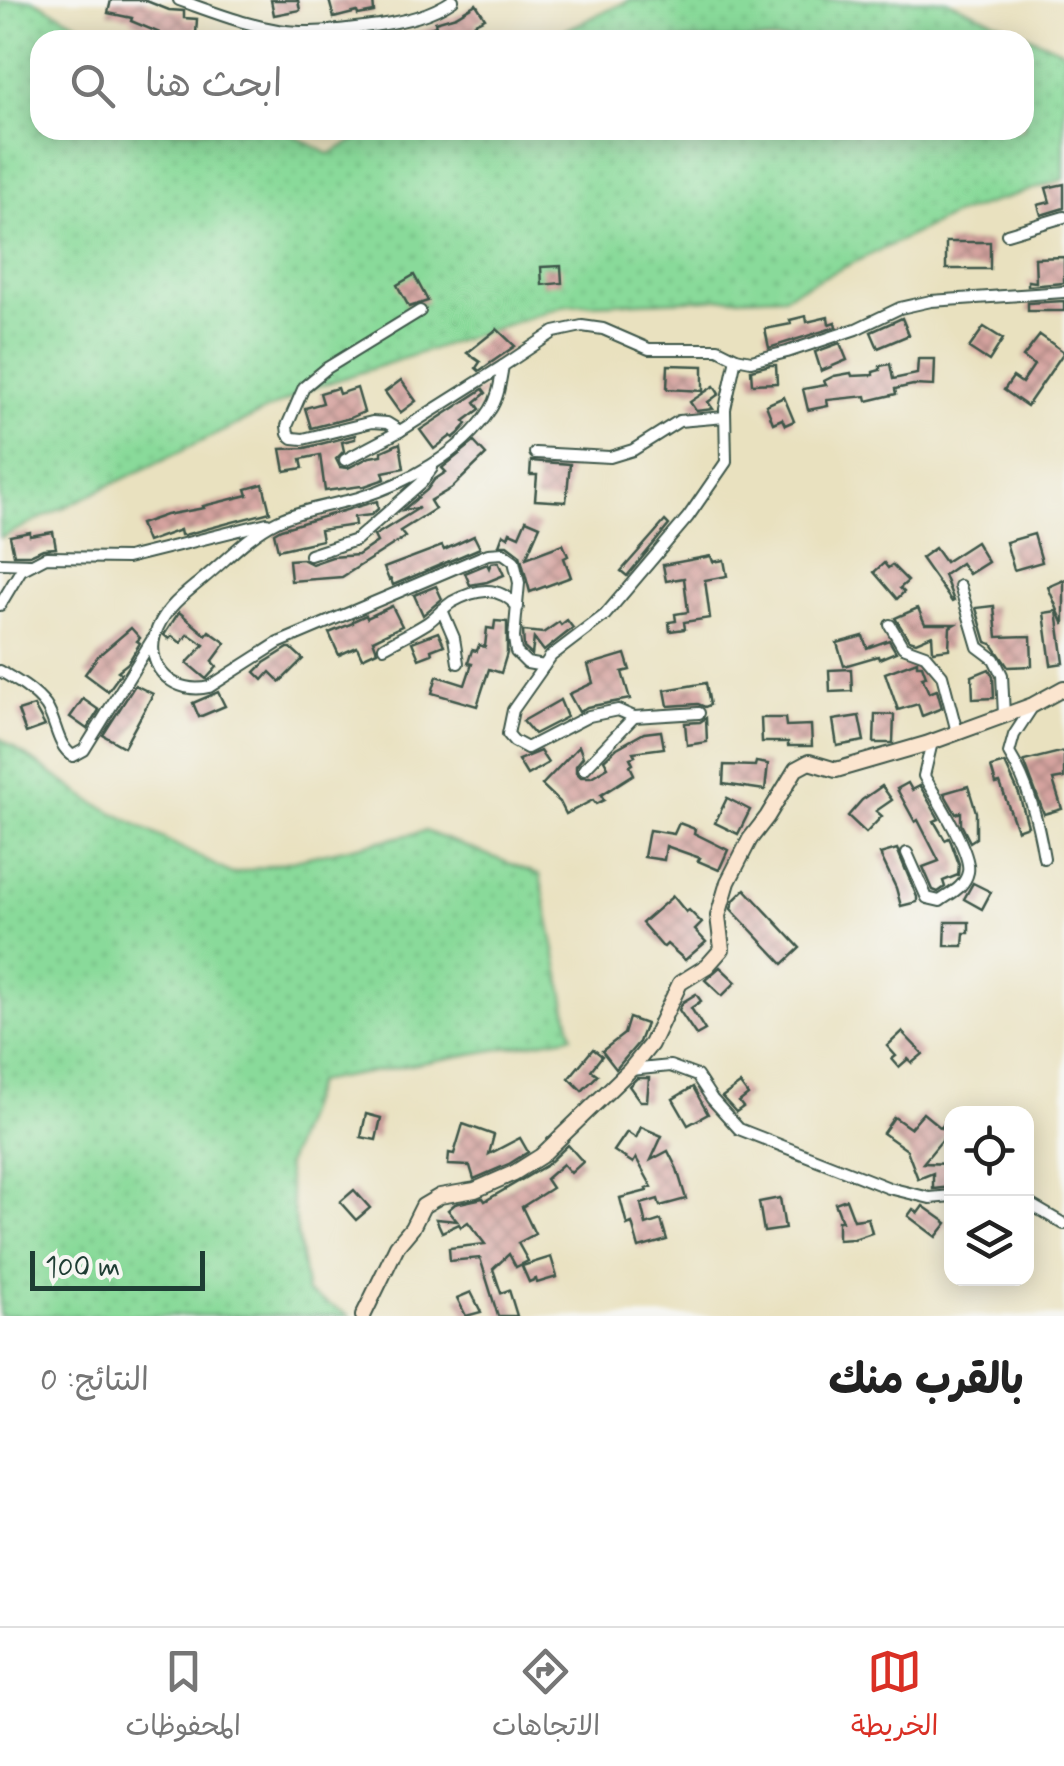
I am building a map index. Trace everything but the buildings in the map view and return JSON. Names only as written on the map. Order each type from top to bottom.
[{"type":"street","points":[[178,0],[288,30]]},
{"type":"street","points":[[331,30],[403,21],[440,9],[452,0]]},
{"type":"street","points":[[1007,234],[1064,217]]},
{"type":"street","points":[[345,460],[400,431],[554,332],[582,326],[604,329],[649,349],[718,349],[736,358],[752,360],[856,330],[900,308],[932,301],[1064,292]]},
{"type":"street","points":[[400,431],[387,423],[372,422],[303,439],[288,434],[287,426],[304,387],[327,368],[420,312]]},
{"type":"street","points":[[699,713],[634,717],[618,710],[589,716],[527,748],[508,734],[513,710],[551,656],[605,615],[688,517],[726,462],[725,417],[736,358]]},
{"type":"street","points":[[310,555],[356,540],[421,483],[490,410],[503,366]]},
{"type":"street","points":[[535,453],[610,458],[634,450],[678,421],[725,417]]},
{"type":"street","points":[[0,604],[16,576],[46,558],[126,558],[363,496],[436,463]]},
{"type":"street","points":[[0,671],[46,706],[64,749],[73,756],[84,750],[168,608],[278,520]]},
{"type":"street","points":[[155,635],[154,657],[164,676],[181,688],[198,690],[278,642],[488,554],[504,553],[514,560],[519,583],[516,652],[526,663],[544,666]]},
{"type":"street","points":[[0,564],[31,564]]},
{"type":"street","points":[[960,586],[978,647],[994,659],[1002,674],[1004,715]]},
{"type":"street","points":[[384,646],[473,593],[497,591],[518,606]]},
{"type":"street","points":[[442,610],[454,638],[458,663]]},
{"type":"street","points":[[890,625],[902,647],[925,655],[942,675],[958,732]]},
{"type":"street","points":[[362,1316],[396,1246],[424,1206],[440,1196],[475,1190],[541,1156],[652,1044],[680,982],[707,966],[722,949],[718,916],[728,882],[750,839],[796,769],[809,762],[836,770],[932,742],[1033,705],[1064,688]]},
{"type":"street","points":[[1033,705],[1014,735],[1010,753],[1039,824],[1044,858]]},
{"type":"street","points":[[584,769],[634,717]]},
{"type":"street","points":[[907,853],[927,898],[940,901],[962,885],[969,870],[966,853],[924,776],[932,742]]},
{"type":"street","points":[[630,1070],[670,1066],[696,1076],[738,1129],[890,1188],[930,1198],[944,1197]]},
{"type":"street","points":[[1034,1207],[1064,1224]]},
{"type":"green space","points":[[0,0],[33,0],[91,30],[30,30],[30,140],[302,140],[329,154],[355,140],[1034,140],[1034,38],[1064,51],[1064,179],[953,215],[784,296],[567,305],[313,388],[0,538]]},
{"type":"green space","points":[[630,0],[946,0],[1015,30],[566,30]]},
{"type":"green space","points":[[0,738],[93,802],[232,874],[425,831],[540,875],[572,1036],[316,1082],[286,1166],[307,1293],[351,1316],[0,1316]]}]
